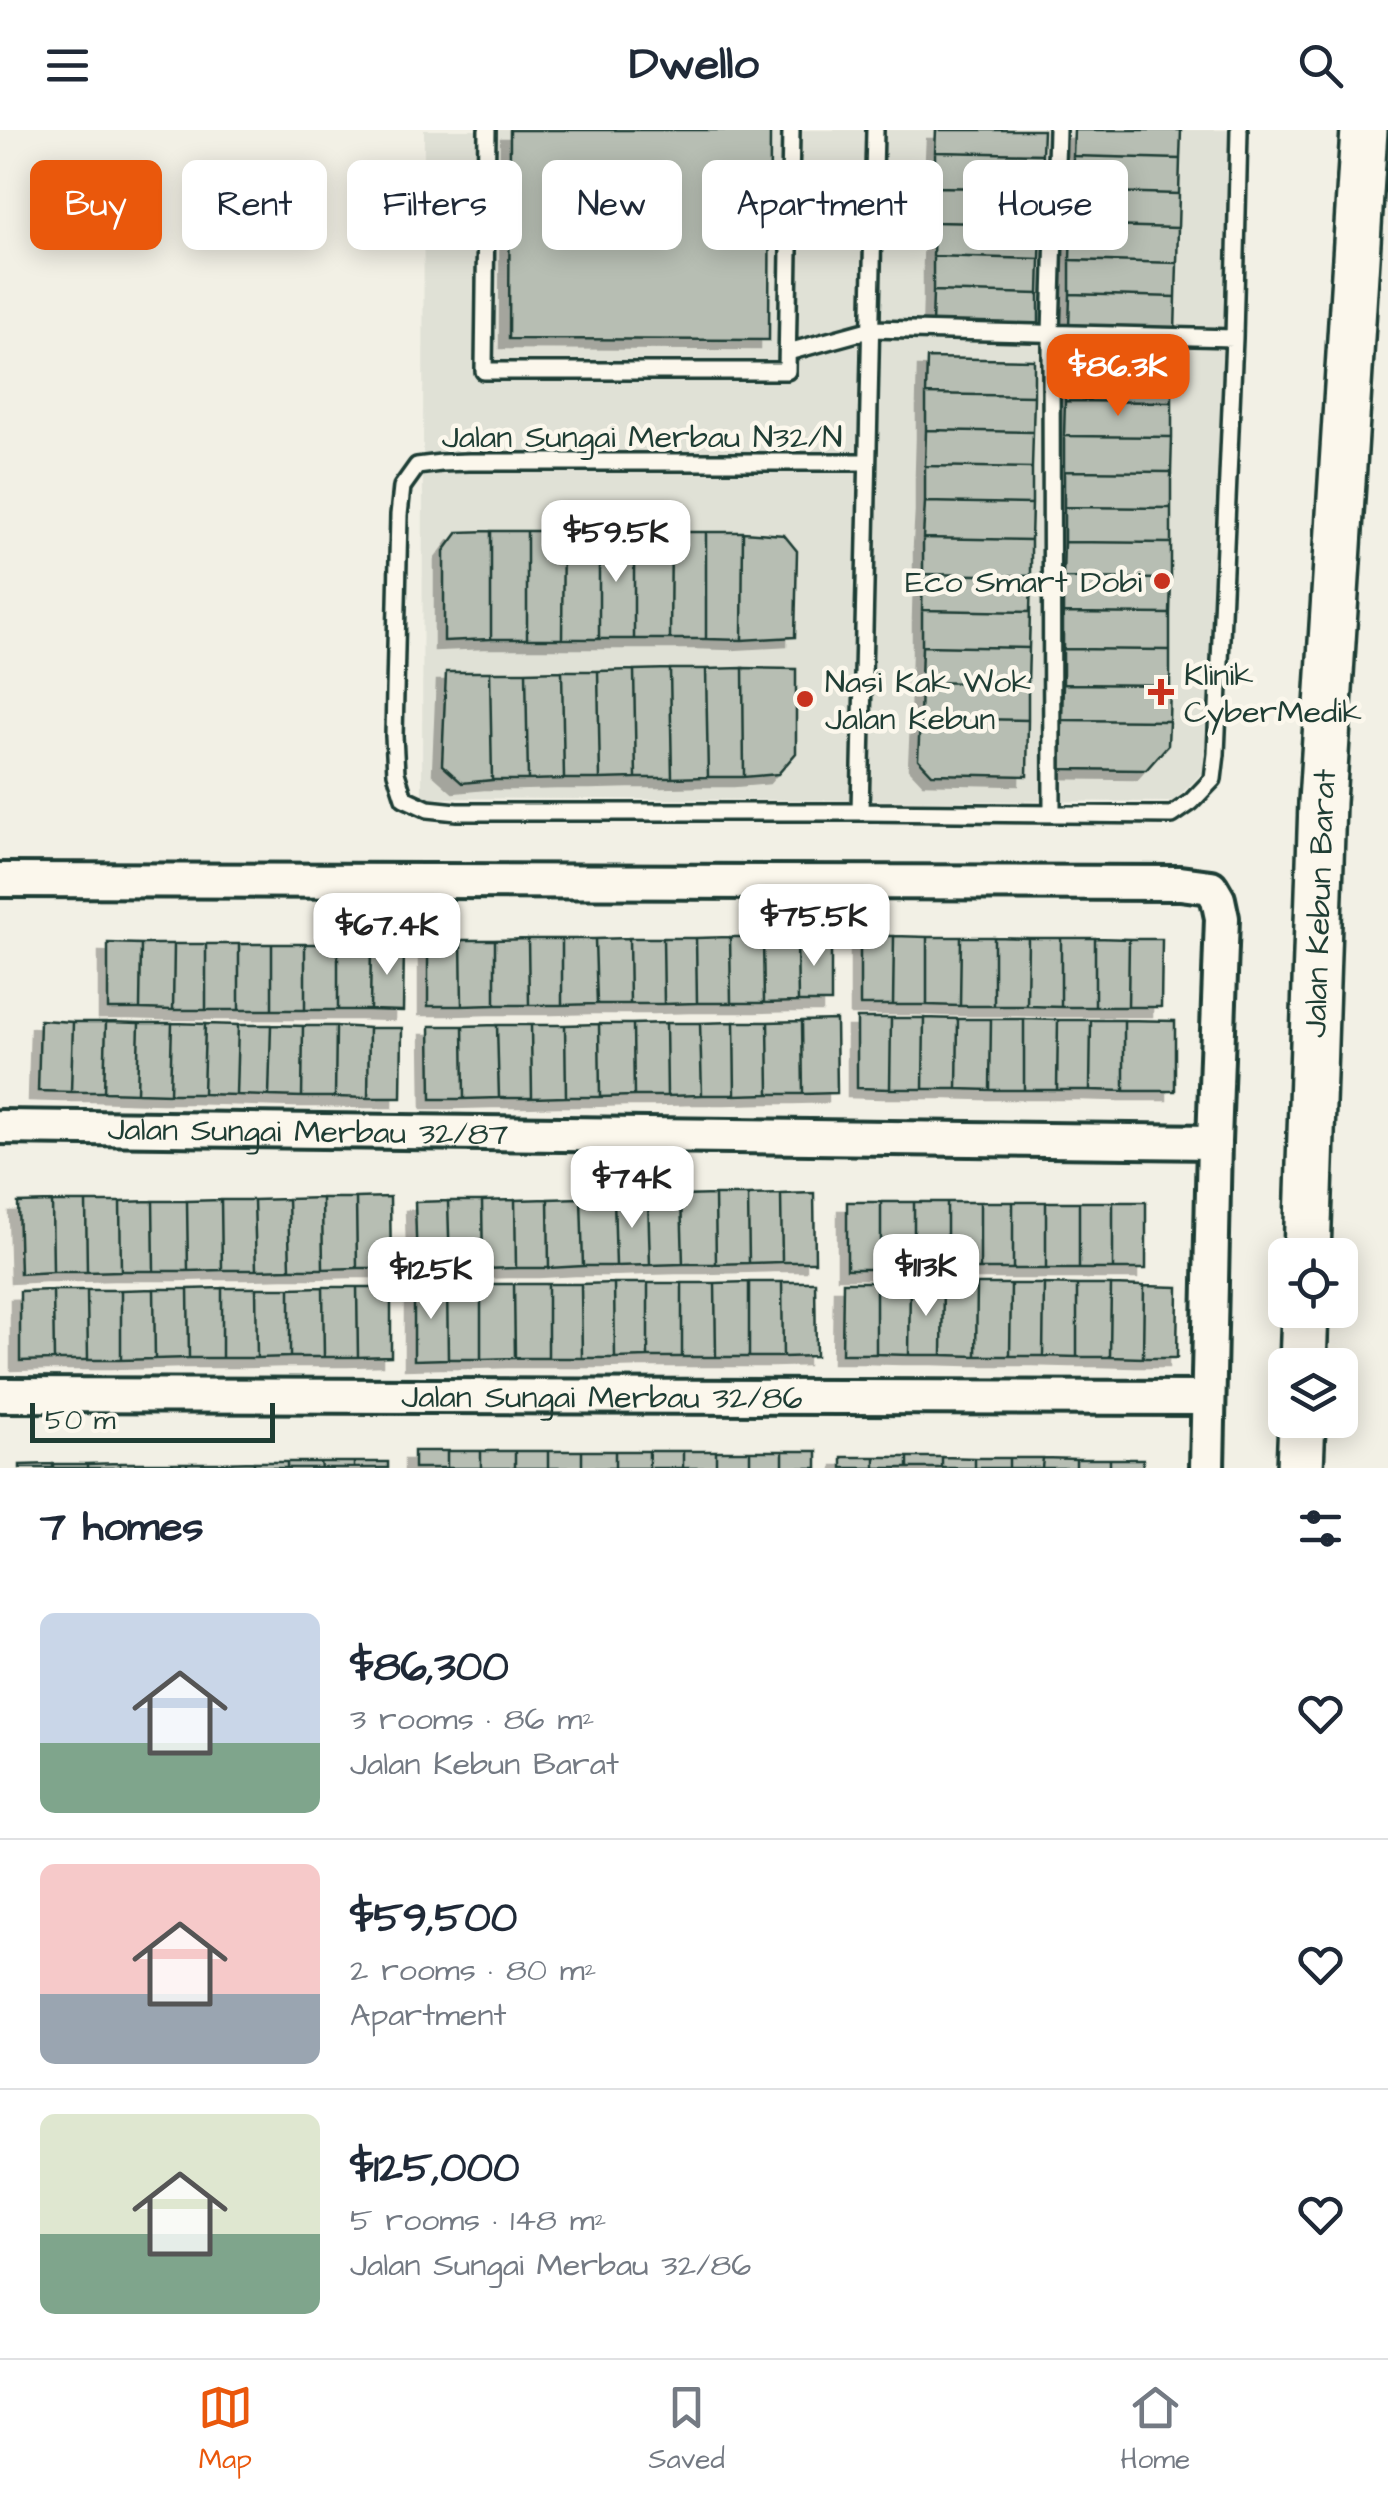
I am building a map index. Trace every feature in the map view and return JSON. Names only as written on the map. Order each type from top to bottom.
[{"type":"main road","name":"Jalan Kebun Barat","points":[[1308,1238],[1322,802],[1365,130]]},
{"type":"main road","points":[[1300,1468],[1301,1438]]},
{"type":"street","points":[[0,880],[1180,883],[1212,887],[1222,918],[1206,1468]]},
{"type":"street","name":"Jalan Sungai Merbau 32/87","points":[[0,1127],[1214,1142]]},
{"type":"street","name":"Jalan Sungai Merbau 32/86","points":[[0,1396],[1207,1398]]},
{"type":"lane","points":[[487,130],[484,371],[787,371],[791,130]]},
{"type":"lane","points":[[875,130],[860,812],[1172,815],[1213,780],[1234,338],[1239,130]]},
{"type":"lane","points":[[1052,814],[1051,333],[1057,130]]},
{"type":"lane","points":[[788,352],[872,329],[1234,338]]},
{"type":"lane","name":"Jalan Sungai Merbau N32/N","points":[[860,812],[428,809],[404,798],[396,773],[394,736],[399,516],[402,487],[417,466],[469,462],[866,462]]},
{"type":"shaded area","points":[[424,130],[1229,130],[1225,330],[1205,770],[1173,802],[422,798],[424,250],[522,250],[522,160],[424,160]]},
{"type":"building","points":[[510,130],[770,130],[770,160],[702,160],[702,250],[769,250],[769,340],[509,339],[509,250],[522,250],[522,160],[510,160]]},
{"type":"building","points":[[936,130],[1043,130],[1042,154],[935,152]]},
{"type":"building","points":[[1074,130],[1181,130],[1180,159],[1073,156]]},
{"type":"building","points":[[935,152],[1042,154],[1042,160],[963,160],[963,188],[943,187],[943,160],[935,160]]},
{"type":"building","points":[[1073,156],[1180,159],[1179,194],[1128,193],[1128,160],[1073,160]]},
{"type":"building","points":[[943,187],[963,188],[963,223],[943,222]]},
{"type":"building","points":[[1128,193],[1179,194],[1178,228],[1128,227]]},
{"type":"building","points":[[943,222],[963,223],[963,250],[1040,250],[1040,259],[933,256],[933,250],[943,250]]},
{"type":"building","points":[[1128,227],[1178,228],[1177,263],[1070,260],[1070,250],[1128,250]]},
{"type":"building","points":[[933,256],[1040,259],[1039,294],[933,291]]},
{"type":"building","points":[[1070,260],[1177,263],[1176,297],[1070,294]]},
{"type":"building","points":[[933,291],[1039,294],[1039,329],[932,326]]},
{"type":"building","points":[[1070,294],[1176,297],[1175,332],[1069,329]]},
{"type":"building","points":[[927,358],[1034,360],[1034,396],[926,394]]},
{"type":"building","points":[[1065,365],[1172,366],[1172,402],[1065,401]]},
{"type":"building","points":[[926,394],[1034,396],[1033,432],[926,430]]},
{"type":"building","points":[[1065,401],[1172,402],[1172,437],[1064,436]]},
{"type":"building","points":[[926,430],[1033,432],[1032,468],[925,466]]},
{"type":"building","points":[[1064,436],[1172,437],[1171,472],[1064,471]]},
{"type":"building","points":[[925,466],[1032,468],[1032,504],[925,502]]},
{"type":"building","points":[[1064,471],[1171,472],[1171,508],[1064,507]]},
{"type":"building","points":[[925,502],[1032,504],[1031,540],[923,538]]},
{"type":"building","points":[[1064,507],[1171,508],[1171,543],[1064,542]]},
{"type":"building","points":[[491,531],[491,639],[444,641],[444,551],[458,532]]},
{"type":"building","points":[[491,531],[527,531],[527,639],[491,639]]},
{"type":"building","points":[[527,531],[563,531],[562,639],[527,639]]},
{"type":"building","points":[[563,531],[599,531],[599,639],[562,639]]},
{"type":"building","points":[[599,531],[634,532],[634,639],[599,639]]},
{"type":"building","points":[[634,532],[671,532],[670,639],[634,639]]},
{"type":"building","points":[[671,532],[706,532],[706,639],[670,639]]},
{"type":"building","points":[[706,532],[743,532],[742,640],[706,639]]},
{"type":"building","points":[[743,532],[784,535],[797,551],[795,637],[742,640]]},
{"type":"building","points":[[923,538],[1031,540],[1031,576],[923,574]]},
{"type":"building","points":[[1064,542],[1171,543],[1171,579],[1063,578]]},
{"type":"building","points":[[923,574],[1031,576],[1030,612],[922,610]]},
{"type":"building","points":[[1063,578],[1171,579],[1170,614],[1063,613]]},
{"type":"building","points":[[922,610],[1030,612],[1029,648],[922,646]]},
{"type":"building","points":[[1063,613],[1170,614],[1170,650],[1063,649]]},
{"type":"building","points":[[922,646],[1029,648],[1028,684],[921,682]]},
{"type":"building","points":[[1063,649],[1170,650],[1170,685],[1063,684]]},
{"type":"building","points":[[743,668],[796,669],[796,753],[778,774],[744,777]]},
{"type":"building","points":[[743,668],[744,777],[708,777],[706,669]]},
{"type":"building","points":[[670,669],[706,669],[708,777],[672,778]]},
{"type":"building","points":[[670,669],[672,778],[636,778],[634,670]]},
{"type":"building","points":[[634,670],[636,778],[600,779],[598,671]]},
{"type":"building","points":[[562,671],[598,671],[600,779],[564,779]]},
{"type":"building","points":[[562,671],[564,779],[528,780],[526,672]]},
{"type":"building","points":[[446,672],[490,672],[492,780],[462,783],[442,765]]},
{"type":"building","points":[[490,672],[526,672],[528,780],[492,780]]},
{"type":"building","points":[[921,682],[1028,684],[1028,720],[920,718]]},
{"type":"building","points":[[1063,684],[1170,685],[1169,721],[1062,720]]},
{"type":"building","points":[[920,718],[1028,720],[1027,776],[932,774],[918,759]]},
{"type":"building","points":[[1062,720],[1169,721],[1168,745],[1146,770],[1061,769]]},
{"type":"building","points":[[831,936],[831,1002],[798,1002],[797,937]]},
{"type":"building","points":[[860,936],[894,936],[893,1005],[860,1005]]},
{"type":"building","points":[[894,936],[927,937],[927,1005],[893,1005]]},
{"type":"building","points":[[730,937],[731,1003],[697,1003],[696,938]]},
{"type":"building","points":[[730,937],[763,937],[764,1003],[731,1003]]},
{"type":"building","points":[[763,937],[797,937],[798,1002],[764,1003]]},
{"type":"building","points":[[927,937],[961,937],[960,1006],[927,1005]]},
{"type":"building","points":[[961,937],[994,937],[994,1006],[960,1006]]},
{"type":"building","points":[[994,937],[1028,938],[1027,1006],[994,1006]]},
{"type":"building","points":[[629,938],[630,1004],[597,1004],[595,939]]},
{"type":"building","points":[[629,938],[663,938],[664,1004],[630,1004]]},
{"type":"building","points":[[663,938],[696,938],[697,1003],[664,1004]]},
{"type":"building","points":[[1028,938],[1061,938],[1061,1007],[1027,1006]]},
{"type":"building","points":[[1061,938],[1095,938],[1095,1007],[1061,1007]]},
{"type":"building","points":[[1095,938],[1129,939],[1128,1007],[1095,1007]]},
{"type":"building","points":[[528,939],[529,1005],[495,1005],[495,940]]},
{"type":"building","points":[[528,939],[562,939],[562,1005],[529,1005]]},
{"type":"building","points":[[562,939],[595,939],[597,1004],[562,1005]]},
{"type":"building","points":[[1129,939],[1162,939],[1161,1007],[1128,1007]]},
{"type":"building","points":[[428,940],[461,940],[462,1006],[428,1006]]},
{"type":"building","points":[[461,940],[495,940],[495,1005],[462,1006]]},
{"type":"building","points":[[108,943],[141,944],[140,1009],[108,1009]]},
{"type":"building","points":[[141,944],[174,944],[173,1010],[140,1009]]},
{"type":"building","points":[[174,944],[206,944],[206,1010],[173,1010]]},
{"type":"building","points":[[206,944],[239,944],[239,1010],[206,1010]]},
{"type":"building","points":[[239,944],[272,944],[272,1010],[239,1010]]},
{"type":"building","points":[[272,944],[305,944],[305,1010],[272,1010]]},
{"type":"building","points":[[305,944],[338,944],[338,1010],[305,1010]]},
{"type":"building","points":[[338,944],[371,945],[370,1010],[338,1010]]},
{"type":"building","points":[[371,945],[404,945],[403,1011],[370,1010]]},
{"type":"building","points":[[857,1018],[891,1018],[890,1089],[857,1088]]},
{"type":"building","points":[[891,1018],[924,1018],[923,1089],[890,1089]]},
{"type":"building","points":[[924,1018],[958,1019],[957,1089],[923,1089]]},
{"type":"building","points":[[958,1019],[991,1019],[990,1090],[957,1089]]},
{"type":"building","points":[[991,1019],[1024,1019],[1024,1090],[990,1090]]},
{"type":"building","points":[[1024,1019],[1058,1020],[1057,1090],[1024,1090]]},
{"type":"building","points":[[40,1020],[73,1022],[71,1092],[38,1091]]},
{"type":"building","points":[[836,1020],[837,1093],[803,1094],[802,1021]]},
{"type":"building","points":[[1058,1020],[1091,1020],[1090,1090],[1057,1090]]},
{"type":"building","points":[[1091,1020],[1124,1020],[1124,1091],[1090,1090]]},
{"type":"building","points":[[1124,1020],[1175,1021],[1175,1091],[1124,1091]]},
{"type":"building","points":[[802,1021],[803,1094],[769,1094],[768,1022]]},
{"type":"building","points":[[73,1022],[106,1022],[104,1092],[71,1092]]},
{"type":"building","points":[[106,1022],[139,1023],[137,1093],[104,1092]]},
{"type":"building","points":[[734,1022],[768,1022],[769,1094],[735,1095]]},
{"type":"building","points":[[734,1022],[735,1095],[702,1095],[700,1023]]},
{"type":"building","points":[[139,1023],[172,1023],[170,1094],[137,1093]]},
{"type":"building","points":[[172,1023],[205,1024],[203,1094],[170,1094]]},
{"type":"building","points":[[666,1023],[700,1023],[702,1095],[667,1096]]},
{"type":"building","points":[[666,1023],[667,1096],[634,1096],[633,1024]]},
{"type":"building","points":[[205,1024],[238,1025],[236,1095],[203,1094]]},
{"type":"building","points":[[599,1024],[633,1024],[634,1096],[600,1097]]},
{"type":"building","points":[[599,1024],[600,1097],[566,1097],[565,1025]]},
{"type":"building","points":[[238,1025],[271,1025],[269,1096],[236,1095]]},
{"type":"building","points":[[271,1025],[303,1026],[302,1097],[269,1096]]},
{"type":"building","points":[[497,1025],[531,1025],[532,1098],[499,1098]]},
{"type":"building","points":[[497,1025],[499,1098],[464,1099],[463,1026]]},
{"type":"building","points":[[531,1025],[565,1025],[566,1097],[532,1098]]},
{"type":"building","points":[[303,1026],[336,1026],[335,1097],[302,1097]]},
{"type":"building","points":[[336,1026],[369,1028],[368,1098],[335,1097]]},
{"type":"building","points":[[430,1026],[463,1026],[464,1099],[431,1099]]},
{"type":"building","points":[[369,1028],[402,1028],[401,1098],[368,1098]]},
{"type":"building","points":[[814,1193],[815,1262],[782,1262],[781,1194]]},
{"type":"building","points":[[781,1194],[782,1262],[749,1263],[748,1195]]},
{"type":"building","points":[[715,1195],[716,1264],[683,1264],[681,1196]]},
{"type":"building","points":[[715,1195],[748,1195],[749,1263],[716,1264]]},
{"type":"building","points":[[681,1196],[683,1264],[650,1265],[648,1197]]},
{"type":"building","points":[[390,1197],[391,1268],[357,1268],[356,1198]]},
{"type":"building","points":[[614,1197],[616,1266],[583,1266],[581,1198]]},
{"type":"building","points":[[614,1197],[648,1197],[650,1265],[616,1266]]},
{"type":"building","points":[[322,1198],[323,1269],[290,1269],[288,1199]]},
{"type":"building","points":[[322,1198],[356,1198],[357,1268],[323,1269]]},
{"type":"building","points":[[581,1198],[583,1266],[549,1268],[548,1199]]},
{"type":"building","points":[[288,1199],[290,1269],[256,1270],[254,1200]]},
{"type":"building","points":[[548,1199],[549,1268],[516,1268],[515,1200]]},
{"type":"building","points":[[221,1200],[222,1270],[188,1271],[187,1201]]},
{"type":"building","points":[[221,1200],[254,1200],[256,1270],[222,1270]]},
{"type":"building","points":[[515,1200],[516,1268],[483,1269],[482,1201]]},
{"type":"building","points":[[153,1201],[154,1271],[121,1271],[120,1202]]},
{"type":"building","points":[[153,1201],[187,1201],[188,1271],[154,1271]]},
{"type":"building","points":[[448,1201],[450,1270],[417,1270],[415,1202]]},
{"type":"building","points":[[448,1201],[482,1201],[483,1269],[450,1270]]},
{"type":"building","points":[[52,1202],[53,1272],[20,1274],[18,1203]]},
{"type":"building","points":[[52,1202],[86,1202],[87,1272],[53,1272]]},
{"type":"building","points":[[86,1202],[120,1202],[121,1271],[87,1272]]},
{"type":"building","points":[[847,1202],[881,1202],[881,1269],[847,1269]]},
{"type":"building","points":[[881,1202],[914,1202],[914,1269],[881,1269]]},
{"type":"building","points":[[914,1202],[947,1202],[947,1269],[914,1269]]},
{"type":"building","points":[[947,1202],[980,1202],[980,1269],[947,1269]]},
{"type":"building","points":[[980,1202],[1013,1202],[1013,1269],[980,1269]]},
{"type":"building","points":[[1013,1202],[1046,1202],[1046,1269],[1013,1269]]},
{"type":"building","points":[[1046,1202],[1079,1202],[1079,1269],[1046,1269]]},
{"type":"building","points":[[1079,1202],[1113,1202],[1113,1269],[1079,1269]]},
{"type":"building","points":[[1113,1202],[1146,1202],[1146,1269],[1113,1269]]},
{"type":"building","points":[[749,1282],[782,1282],[783,1357],[749,1357]]},
{"type":"building","points":[[749,1282],[749,1357],[716,1357],[715,1283]]},
{"type":"building","points":[[782,1282],[815,1282],[816,1356],[783,1357]]},
{"type":"building","points":[[843,1282],[876,1282],[876,1354],[842,1354]]},
{"type":"building","points":[[876,1282],[910,1283],[909,1355],[876,1354]]},
{"type":"building","points":[[614,1283],[648,1283],[648,1357],[615,1358]]},
{"type":"building","points":[[614,1283],[615,1358],[582,1358],[581,1284]]},
{"type":"building","points":[[648,1283],[682,1283],[682,1357],[648,1357]]},
{"type":"building","points":[[682,1283],[715,1283],[716,1357],[682,1357]]},
{"type":"building","points":[[910,1283],[943,1283],[942,1355],[909,1355]]},
{"type":"building","points":[[943,1283],[977,1284],[976,1356],[942,1355]]},
{"type":"building","points":[[447,1284],[481,1284],[481,1359],[448,1359]]},
{"type":"building","points":[[447,1284],[448,1359],[414,1360],[414,1285]]},
{"type":"building","points":[[481,1284],[514,1284],[515,1358],[481,1359]]},
{"type":"building","points":[[514,1284],[548,1284],[548,1358],[515,1358]]},
{"type":"building","points":[[548,1284],[581,1284],[582,1358],[548,1358]]},
{"type":"building","points":[[977,1284],[1011,1284],[1010,1356],[976,1356]]},
{"type":"building","points":[[1011,1284],[1044,1284],[1043,1356],[1010,1356]]},
{"type":"building","points":[[1044,1284],[1077,1285],[1077,1357],[1043,1356]]},
{"type":"building","points":[[1077,1285],[1111,1285],[1110,1357],[1077,1357]]},
{"type":"building","points":[[1111,1285],[1144,1286],[1143,1358],[1110,1357]]},
{"type":"building","points":[[1144,1286],[1178,1287],[1177,1358],[1143,1358]]},
{"type":"building","points":[[323,1287],[357,1287],[358,1357],[324,1357]]},
{"type":"building","points":[[323,1287],[324,1357],[290,1357],[290,1288]]},
{"type":"building","points":[[357,1287],[391,1287],[391,1356],[358,1357]]},
{"type":"building","points":[[222,1288],[256,1288],[257,1358],[222,1358]]},
{"type":"building","points":[[222,1288],[222,1358],[189,1358],[188,1289]]},
{"type":"building","points":[[256,1288],[290,1288],[290,1357],[257,1358]]},
{"type":"building","points":[[154,1289],[188,1289],[189,1358],[155,1359]]},
{"type":"building","points":[[154,1289],[155,1359],[121,1360],[121,1290]]},
{"type":"building","points":[[53,1290],[87,1290],[88,1360],[54,1360]]},
{"type":"building","points":[[53,1290],[54,1360],[20,1361],[20,1291]]},
{"type":"building","points":[[87,1290],[121,1290],[121,1360],[88,1360]]},
{"type":"building","points":[[414,1451],[447,1451],[447,1468],[414,1468]]},
{"type":"building","points":[[447,1451],[481,1451],[481,1468],[447,1468]]},
{"type":"building","points":[[481,1451],[515,1451],[515,1468],[481,1468]]},
{"type":"building","points":[[515,1451],[548,1451],[548,1468],[515,1468]]},
{"type":"building","points":[[548,1451],[582,1451],[582,1468],[548,1468]]},
{"type":"building","points":[[582,1451],[615,1451],[615,1468],[582,1468]]},
{"type":"building","points":[[615,1451],[649,1451],[649,1468],[615,1468]]},
{"type":"building","points":[[649,1451],[683,1451],[683,1468],[649,1468]]},
{"type":"building","points":[[683,1451],[716,1451],[716,1468],[683,1468]]},
{"type":"building","points":[[716,1451],[750,1451],[750,1468],[716,1468]]},
{"type":"building","points":[[750,1451],[783,1451],[783,1468],[750,1468]]},
{"type":"building","points":[[783,1451],[817,1451],[817,1468],[783,1468]]},
{"type":"building","points":[[842,1457],[875,1457],[875,1468],[842,1468]]},
{"type":"building","points":[[875,1457],[908,1457],[908,1468],[875,1468]]},
{"type":"building","points":[[908,1457],[942,1457],[942,1468],[908,1468]]},
{"type":"building","points":[[942,1457],[975,1458],[975,1468],[942,1468]]},
{"type":"building","points":[[975,1458],[1009,1458],[1009,1468],[975,1468]]},
{"type":"building","points":[[1009,1458],[1043,1458],[1042,1468],[1009,1468]]},
{"type":"building","points":[[1043,1458],[1076,1459],[1076,1468],[1042,1468]]},
{"type":"building","points":[[1076,1459],[1110,1459],[1110,1468],[1076,1468]]},
{"type":"building","points":[[1110,1459],[1143,1459],[1143,1468],[1110,1468]]},
{"type":"building","points":[[254,1462],[287,1462],[287,1468],[254,1468]]},
{"type":"building","points":[[254,1462],[254,1468],[220,1468],[220,1463]]},
{"type":"building","points":[[287,1462],[320,1462],[321,1468],[287,1468]]},
{"type":"building","points":[[320,1462],[354,1462],[354,1468],[321,1468]]},
{"type":"building","points":[[354,1462],[388,1462],[388,1468],[354,1468]]},
{"type":"building","points":[[120,1463],[153,1463],[153,1468],[120,1468]]},
{"type":"building","points":[[120,1463],[120,1468],[87,1468],[87,1464]]},
{"type":"building","points":[[153,1463],[187,1463],[187,1468],[153,1468]]},
{"type":"building","points":[[187,1463],[220,1463],[220,1468],[187,1468]]},
{"type":"building","points":[[53,1464],[87,1464],[87,1468],[53,1468]]},
{"type":"building","points":[[53,1464],[53,1468],[20,1468],[20,1465]]},
{"type":"place","name":"Eco Smart Dobi","points":[[1162,581]]},
{"type":"place","name":"Klinik CyberMedik","points":[[1161,692]]},
{"type":"place","name":"Nasi Kak Wok Jalan Kebun","points":[[805,699]]}]
